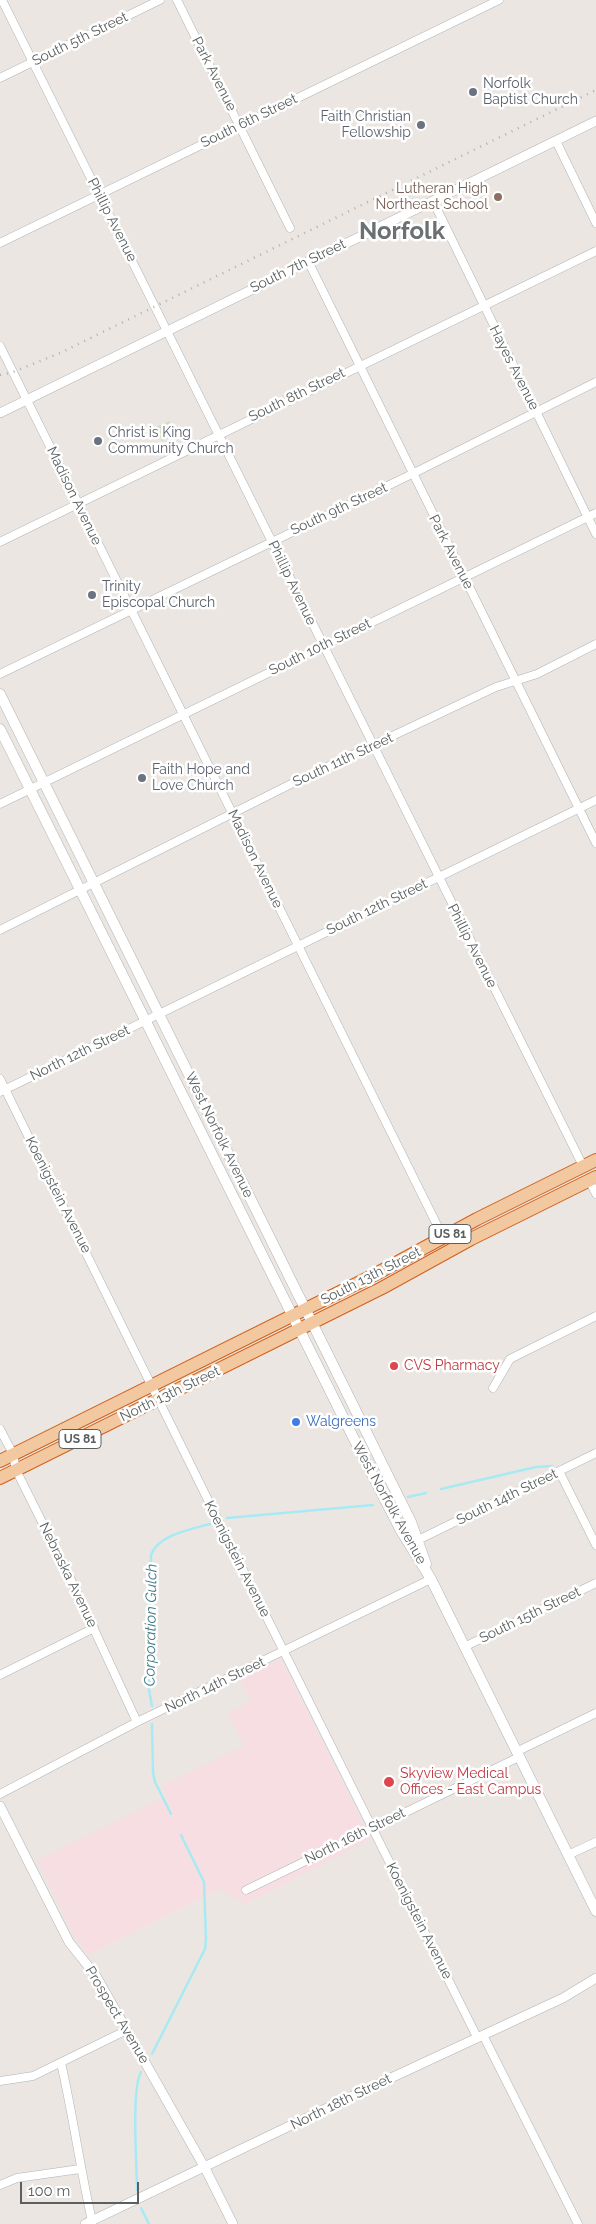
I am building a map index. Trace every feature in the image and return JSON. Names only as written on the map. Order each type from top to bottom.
[{"type":"highway","name":"South 13th Street","points":[[299,1312],[596,1160]]},
{"type":"highway","name":"South 13th Street","points":[[312,1323],[593,1179]]},
{"type":"highway","name":"North 13th Street","points":[[0,1461],[299,1312]]},
{"type":"highway","name":"North 13th Street","points":[[0,1478],[312,1323]]},
{"type":"main road","name":"West Norfolk Avenue","points":[[0,694],[159,1014],[299,1312],[300,1329],[400,1529],[431,1579],[596,1911]]},
{"type":"main road","name":"West Norfolk Avenue","points":[[0,729],[146,1021],[299,1312],[312,1323],[418,1540],[431,1579]]},
{"type":"street","name":"Phillip Avenue","points":[[2,0],[583,1166]]},
{"type":"street","name":"South 5th Street","points":[[0,78],[160,0]]},
{"type":"street","name":"Park Avenue","points":[[177,0],[290,228]]},
{"type":"street","name":"South 6th Street","points":[[0,244],[499,0]]},
{"type":"street","name":"South 7th Street","points":[[0,414],[166,330],[596,121]]},
{"type":"street","points":[[556,141],[596,222]]},
{"type":"street","name":"Hayes Avenue","points":[[433,201],[596,534]]},
{"type":"street","name":"South 8th Street","points":[[0,542],[359,365],[596,251]]},
{"type":"street","name":"Park Avenue","points":[[308,261],[596,843]]},
{"type":"street","name":"Madison Avenue","points":[[0,346],[443,1237]]},
{"type":"street","name":"South 9th Street","points":[[0,674],[412,474],[596,382]]},
{"type":"street","name":"South 10th Street","points":[[0,804],[596,513]]},
{"type":"street","name":"South 11th Street","points":[[0,930],[233,813],[496,687],[537,674],[596,644]]},
{"type":"street","name":"South 12th Street","points":[[159,1014],[596,800]]},
{"type":"street","name":"North 12th Street","points":[[3,1091],[159,1014]]},
{"type":"street","name":"Koenigstein Avenue","points":[[0,1079],[3,1091],[160,1399],[209,1502],[372,1828],[578,2224]]},
{"type":"street","points":[[593,1179],[596,1194]]},
{"type":"street","points":[[493,1388],[510,1359],[596,1316]]},
{"type":"street","name":"Nebraska Avenue","points":[[0,1429],[13,1454],[16,1470],[94,1628],[137,1722]]},
{"type":"street","name":"South 14th Street","points":[[418,1540],[596,1453]]},
{"type":"street","points":[[560,1471],[596,1545]]},
{"type":"street","name":"North 14th Street","points":[[0,1794],[137,1722],[431,1579]]},
{"type":"street","name":"South 15th Street","points":[[464,1647],[596,1582]]},
{"type":"street","points":[[0,1675],[94,1628]]},
{"type":"street","name":"North 16th Street","points":[[246,1890],[372,1828],[596,1713]]},
{"type":"street","name":"Prospect Avenue","points":[[0,1806],[69,1942],[96,1976],[205,2168],[233,2224]]},
{"type":"street","points":[[568,1855],[596,1842]]},
{"type":"street","name":"North 18th Street","points":[[88,2222],[564,1998],[596,1978]]},
{"type":"street","points":[[0,2081],[33,2076],[127,2030]]},
{"type":"street","points":[[61,2063],[70,2100],[88,2222]]},
{"type":"street","points":[[0,2185],[17,2178],[80,2169]]},
{"type":"shaded area","points":[[281,1658],[371,1839],[246,1904],[219,1889],[89,1955],[74,1936],[37,1860],[166,1796],[161,1786],[244,1746],[228,1713],[251,1701],[240,1679]]},
{"type":"green space","points":[[169,421],[176,435],[162,441],[156,427]]},
{"type":"waterway","name":"Corporation Gulch","points":[[441,1489],[536,1467],[553,1466]]},
{"type":"waterway","name":"Corporation Gulch","points":[[408,1497],[426,1493]]},
{"type":"waterway","name":"Corporation Gulch","points":[[227,1518],[373,1505]]},
{"type":"waterway","name":"Corporation Gulch","points":[[152,1706],[149,1690],[151,1555],[155,1548],[169,1537],[213,1523]]},
{"type":"waterway","name":"Corporation Gulch","points":[[152,1724],[153,1773],[155,1782],[171,1814]]},
{"type":"waterway","name":"Corporation Gulch","points":[[152,2054],[205,1949],[204,1882],[181,1835]]},
{"type":"waterway","name":"Corporation Gulch","points":[[137,2190],[135,2111],[138,2081],[141,2072]]},
{"type":"waterway","name":"Corporation Gulch","points":[[141,2208],[149,2224]]},
{"type":"railway","points":[[0,375],[13,372],[60,353],[596,90]]},
{"type":"place","name":"Norfolk Baptist Church","points":[[473,92]]},
{"type":"place","name":"Faith Christian Fellowship","points":[[421,125]]},
{"type":"place","name":"Lutheran High Northeast School","points":[[498,197]]},
{"type":"place","name":"Christ is King Community Church","points":[[98,441]]},
{"type":"place","name":"Trinity Episcopal Church","points":[[92,595]]},
{"type":"place","name":"Faith Hope and Love Church","points":[[142,778]]},
{"type":"place","name":"CVS Pharmacy","points":[[394,1366]]},
{"type":"place","name":"Walgreens","points":[[296,1422]]},
{"type":"place","name":"Skyview Medical Offices - East Campus","points":[[389,1782]]},
{"type":"district","name":"Norfolk","points":[[402,232]]}]
